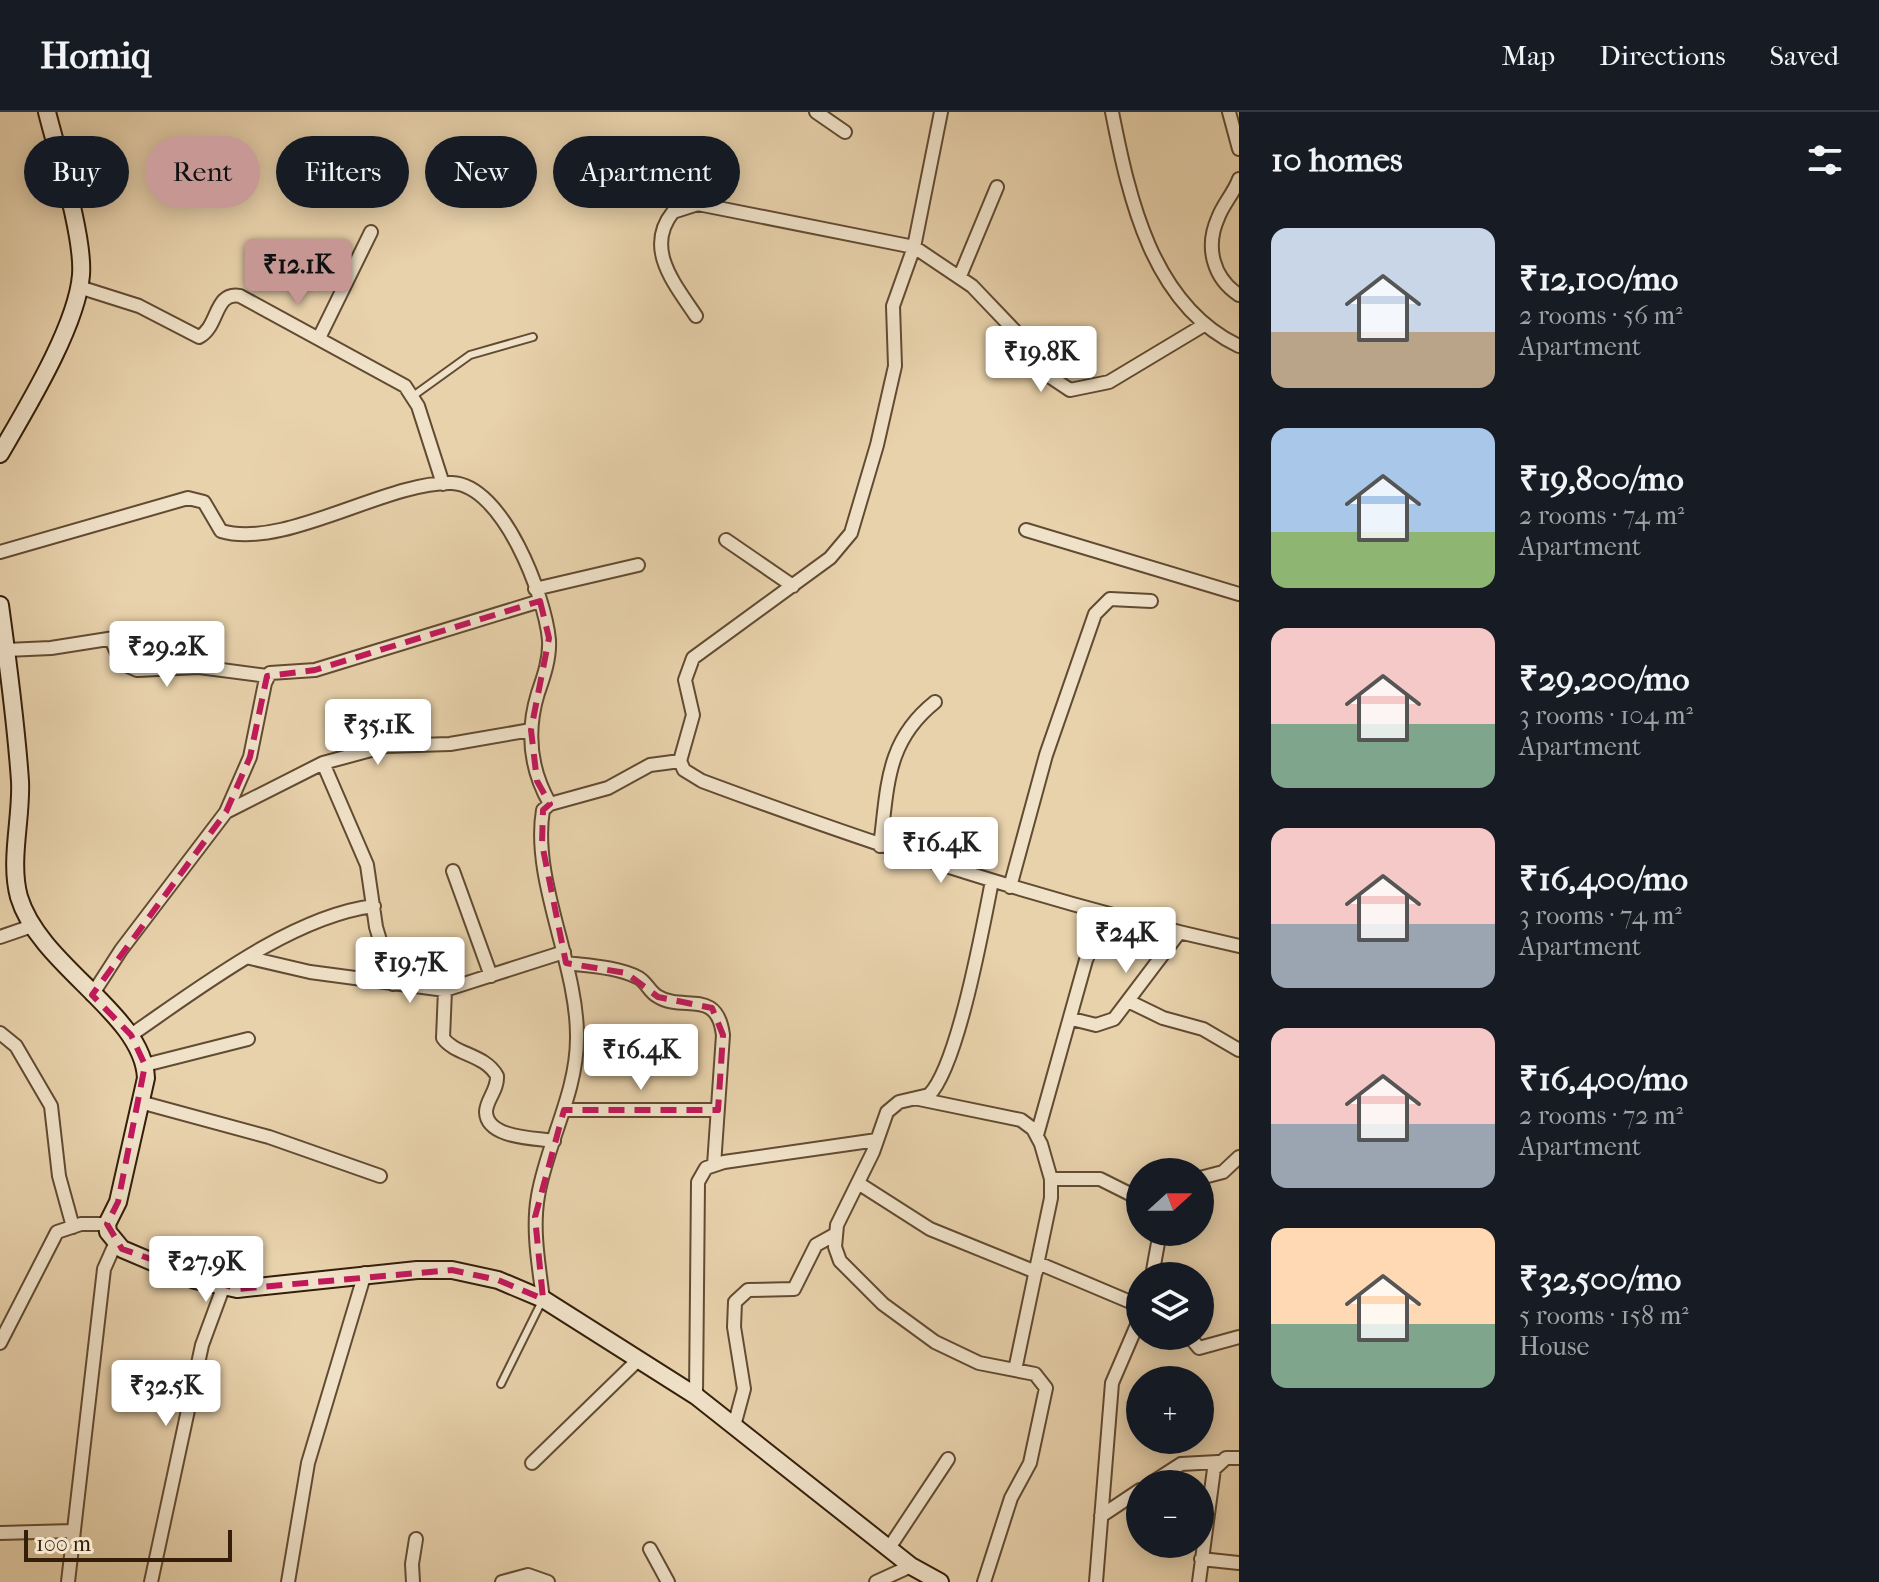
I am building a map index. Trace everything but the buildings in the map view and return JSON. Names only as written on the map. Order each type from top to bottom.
[{"type":"street","points":[[0,454],[62,336],[79,287],[81,262],[47,112]]},
{"type":"street","points":[[816,112],[845,132]]},
{"type":"street","points":[[941,112],[914,247],[893,306],[895,366],[876,451],[851,533],[830,558],[693,658],[685,680],[693,715],[680,761],[684,770],[702,781],[880,846],[1106,916],[1239,946]]},
{"type":"street","points":[[1112,112],[1132,203],[1172,288],[1187,311],[1239,346]]},
{"type":"street","points":[[1229,112],[1239,149]]},
{"type":"street","points":[[1239,179],[1217,218],[1212,241],[1219,280],[1239,295]]},
{"type":"street","points":[[960,276],[997,187]]},
{"type":"street","points":[[696,316],[659,250],[666,221],[673,212],[689,204],[724,207],[914,247],[960,276],[1015,331],[1049,376],[1070,390],[1109,382],[1204,325]]},
{"type":"street","points":[[319,338],[371,232]]},
{"type":"street","points":[[79,287],[139,306],[199,337],[210,328],[222,301],[233,295],[240,296],[391,376],[413,396],[443,484]]},
{"type":"street","points":[[0,552],[188,498],[204,502],[221,531],[237,534],[280,529],[443,484],[465,486],[489,500],[515,540],[537,595],[549,638],[549,655],[531,730],[537,781],[550,804]]},
{"type":"street","points":[[1026,530],[1239,594]]},
{"type":"street","points":[[726,540],[793,586]]},
{"type":"street","points":[[111,639],[121,663],[137,670],[199,667],[267,676],[280,671],[315,670],[537,595],[638,565]]},
{"type":"street","points":[[1010,887],[1046,755],[1095,614],[1110,599],[1151,601]]},
{"type":"street","points":[[0,605],[6,650],[6,716],[20,780],[17,882],[32,926],[46,947],[131,1035],[145,1065],[118,1202],[107,1224]]},
{"type":"street","points":[[6,650],[165,630]]},
{"type":"street","points":[[92,995],[121,950],[226,812],[250,757],[267,676]]},
{"type":"street","points":[[880,846],[895,752],[910,724],[935,702]]},
{"type":"street","points":[[226,812],[323,763],[395,744],[450,744],[531,730]]},
{"type":"street","points":[[543,1299],[535,1217],[545,1168],[564,1110],[577,1036],[542,844],[543,810],[550,804],[594,793],[650,765],[680,761]]},
{"type":"street","points":[[323,763],[367,865],[376,927],[393,984]]},
{"type":"street","points":[[453,871],[491,976]]},
{"type":"street","points":[[734,1426],[744,1389],[734,1327],[735,1302],[748,1290],[794,1289],[816,1245],[834,1235],[892,1107],[919,1099],[936,1088],[944,1073],[975,967],[992,881]]},
{"type":"street","points":[[131,1035],[250,958],[324,917],[374,906]]},
{"type":"street","points":[[1037,1135],[1072,1019],[1086,960],[1106,916]]},
{"type":"street","points":[[0,937],[32,926]]},
{"type":"street","points":[[1072,1019],[1105,1024],[1128,1001],[1179,933]]},
{"type":"street","points":[[250,958],[393,984],[445,990],[565,958],[626,973],[645,982],[658,997],[712,1008],[722,1021],[723,1035],[714,1165]]},
{"type":"street","points":[[445,990],[443,1038],[447,1044],[487,1064],[497,1076],[498,1085],[486,1111],[488,1118],[501,1132],[554,1141]]},
{"type":"street","points":[[1128,1001],[1163,1018],[1203,1029],[1239,1050]]},
{"type":"street","points":[[0,1033],[16,1046],[51,1106],[59,1176],[73,1227]]},
{"type":"street","points":[[145,1065],[248,1039]]},
{"type":"street","points":[[919,1099],[1021,1120],[1037,1135],[1051,1179],[1037,1268],[1015,1370]]},
{"type":"street","points":[[140,1102],[269,1137],[380,1176]]},
{"type":"street","points":[[564,1110],[718,1110]]},
{"type":"street","points":[[696,1396],[698,1182],[706,1168],[877,1140]]},
{"type":"street","points":[[1214,1174],[1223,1172],[1239,1157]]},
{"type":"street","points":[[1051,1179],[1100,1179],[1126,1192]]},
{"type":"street","points":[[858,1183],[930,1229],[1126,1301]]},
{"type":"street","points":[[0,1343],[49,1241],[57,1232],[73,1227],[107,1224]]},
{"type":"street","points":[[107,1224],[122,1249],[223,1288],[261,1289],[365,1273],[452,1270],[498,1280],[543,1299],[696,1396],[911,1566],[940,1582]]},
{"type":"street","points":[[834,1235],[840,1261],[883,1304],[935,1342],[979,1363],[1035,1374],[1042,1380],[1046,1398],[1030,1463],[1011,1498],[999,1544],[984,1582]]},
{"type":"street","points":[[68,1582],[104,1269],[116,1242]]},
{"type":"street","points":[[288,1582],[308,1463],[365,1273]]},
{"type":"street","points":[[151,1582],[202,1345],[223,1288]]},
{"type":"street","points":[[1214,1344],[1239,1337]]},
{"type":"street","points":[[1096,1582],[1112,1383],[1126,1350]]},
{"type":"street","points":[[532,1463],[638,1360]]},
{"type":"street","points":[[1172,1470],[1181,1464],[1239,1458]]},
{"type":"street","points":[[889,1548],[948,1459]]},
{"type":"street","points":[[1199,1582],[1218,1462]]},
{"type":"street","points":[[1101,1516],[1126,1499]]},
{"type":"street","points":[[0,1533],[73,1531]]},
{"type":"street","points":[[413,1582],[416,1539]]},
{"type":"street","points":[[650,1549],[668,1582]]},
{"type":"street","points":[[1201,1559],[1239,1563]]},
{"type":"street","points":[[876,1582],[911,1566]]},
{"type":"street","points":[[502,1582],[528,1575],[548,1582]]},
{"type":"lane","points":[[413,396],[470,355],[533,337]]},
{"type":"lane","points":[[501,1384],[543,1299]]},
{"type":"highlighted area","points":[[540,601],[549,638],[531,730],[537,781],[550,804],[543,810],[542,844],[566,963],[626,973],[658,997],[712,1008],[723,1035],[718,1110],[564,1110],[535,1217],[543,1299],[498,1280],[452,1270],[237,1289],[122,1249],[107,1224],[118,1202],[145,1065],[131,1035],[92,995],[226,812],[250,757],[267,676],[315,670]]}]
